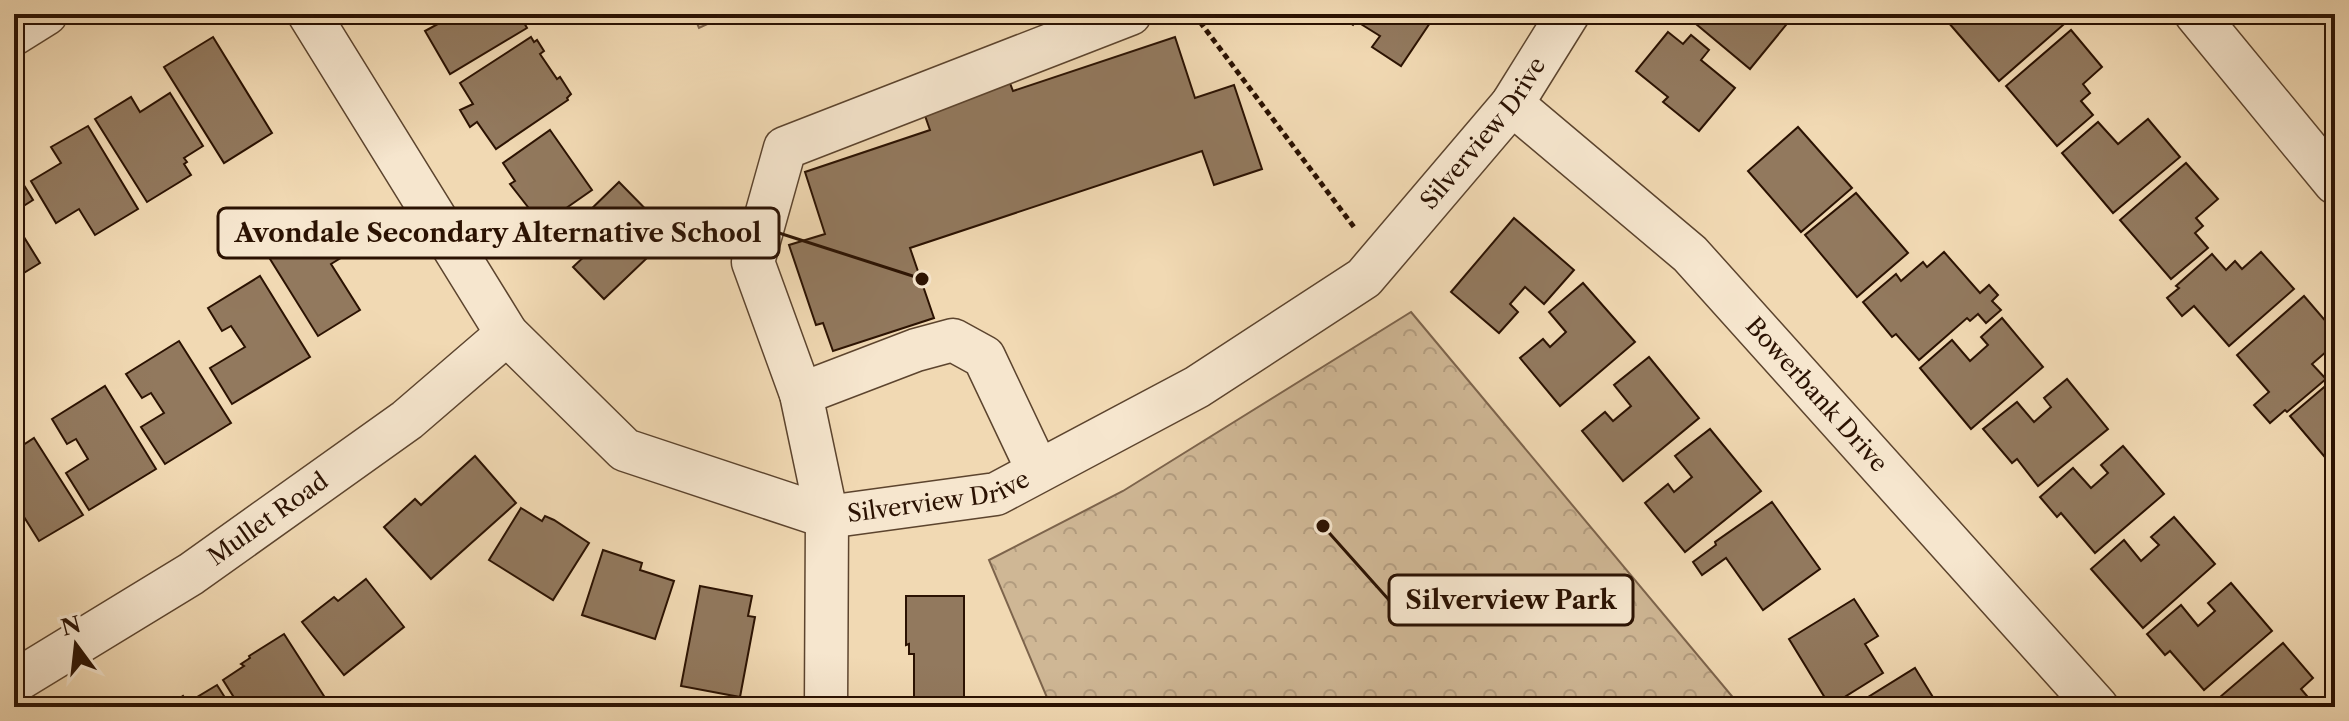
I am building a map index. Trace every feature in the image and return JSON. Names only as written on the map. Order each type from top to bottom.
[{"type":"street","points":[[14,34],[46,14]]},
{"type":"street","name":"Silverview Drive","points":[[309,14],[507,334],[625,450],[827,517],[996,494],[1197,387],[1364,278],[1512,104],[1568,14]]},
{"type":"street","points":[[826,707],[827,517],[801,394],[753,262],[785,148],[1130,14]]},
{"type":"street","points":[[2196,14],[2335,182]]},
{"type":"street","name":"Bowerbank Drive","points":[[1512,104],[1690,254],[2097,707]]},
{"type":"street","name":"Mullet Road","points":[[14,682],[204,565],[407,420],[507,334]]},
{"type":"street","points":[[801,394],[916,350],[953,340],[984,357],[1038,471]]},
{"type":"path","points":[[1194,14],[1378,261]]},
{"type":"green space","points":[[693,14],[729,14],[699,28]]},
{"type":"green space","points":[[729,14],[753,14],[733,23]]},
{"type":"green space","points":[[1411,312],[1741,707],[1051,707],[989,560],[1123,491]]},
{"type":"building","points":[[446,14],[519,14],[527,28],[450,74],[425,31],[449,18]]},
{"type":"building","points":[[1336,14],[1436,14],[1401,66],[1372,47],[1380,36],[1356,21],[1353,25]]},
{"type":"building","points":[[1684,14],[1795,14],[1750,69]]},
{"type":"building","points":[[1957,14],[2066,14],[2070,19],[1999,81],[1948,22]]},
{"type":"building","points":[[2071,30],[2102,67],[2083,84],[2090,93],[2081,101],[2093,115],[2057,146],[2006,86]]},
{"type":"building","points":[[1668,32],[1683,44],[1691,35],[1709,50],[1701,60],[1735,88],[1699,131],[1663,102],[1668,97],[1636,71]]},
{"type":"building","points":[[213,37],[272,133],[224,163],[164,67]]},
{"type":"building","points":[[531,37],[534,42],[537,40],[544,51],[540,54],[571,94],[568,100],[496,149],[477,122],[470,127],[460,110],[473,104],[460,83]]},
{"type":"building","points":[[1175,37],[1195,98],[1234,85],[1262,169],[1214,185],[1202,151],[910,248],[934,318],[833,351],[823,323],[816,325],[789,245],[825,234],[805,172],[930,130],[922,107],[1008,78],[1013,91]]},
{"type":"building","points":[[170,93],[203,146],[184,158],[191,175],[147,202],[95,119],[131,97],[140,112]]},
{"type":"building","points":[[2148,119],[2180,157],[2113,213],[2062,153],[2098,122],[2118,144]]},
{"type":"building","points":[[88,126],[138,209],[95,235],[79,209],[56,223],[31,181],[61,163],[51,147]]},
{"type":"building","points":[[1798,127],[1852,188],[1801,232],[1748,171]]},
{"type":"building","points":[[550,130],[592,190],[542,225],[510,184],[515,181],[503,163]]},
{"type":"building","points":[[2186,163],[2218,199],[2196,218],[2203,226],[2195,233],[2208,248],[2171,279],[2120,220]]},
{"type":"building","points":[[14,169],[33,200],[14,212]]},
{"type":"building","points":[[619,182],[671,235],[604,299],[573,267],[604,238],[583,217]]},
{"type":"building","points":[[1856,193],[1908,253],[1857,297],[1805,235]]},
{"type":"building","points":[[325,214],[349,253],[331,264],[360,310],[318,336],[265,251]]},
{"type":"building","points":[[1514,218],[1574,270],[1544,304],[1525,287],[1510,304],[1518,312],[1499,333],[1451,292]]},
{"type":"building","points":[[14,221],[40,263],[14,279]]},
{"type":"building","points":[[1944,252],[1980,293],[1989,285],[1998,295],[1992,301],[2001,310],[1986,323],[1978,314],[1970,321],[1967,318],[1919,360],[1896,334],[1892,337],[1863,302],[1896,274],[1901,281],[1923,262],[1927,267]]},
{"type":"building","points":[[2261,252],[2294,289],[2229,346],[2194,306],[2182,316],[2167,298],[2212,254],[2226,270],[2235,261],[2242,269]]},
{"type":"building","points":[[260,276],[310,357],[232,404],[210,368],[245,347],[231,326],[222,331],[208,308]]},
{"type":"building","points":[[1583,283],[1635,342],[1560,406],[1520,358],[1543,339],[1550,347],[1566,332],[1549,312]]},
{"type":"building","points":[[2304,296],[2335,332],[2331,338],[2335,344],[2312,364],[2326,379],[2270,423],[2254,405],[2269,392],[2237,355]]},
{"type":"building","points":[[2002,318],[2043,367],[1971,429],[1920,368],[1952,340],[1970,361],[1988,345],[1981,337]]},
{"type":"building","points":[[179,341],[231,423],[165,464],[141,427],[164,413],[151,393],[142,398],[126,374]]},
{"type":"building","points":[[1649,357],[1699,418],[1623,481],[1582,431],[1605,412],[1613,421],[1631,406],[1614,385]]},
{"type":"building","points":[[2067,379],[2108,429],[2038,486],[2017,459],[2012,463],[1983,429],[2017,402],[2034,422],[2051,407],[2044,398]]},
{"type":"building","points":[[2329,383],[2335,390],[2335,469],[2290,416]]},
{"type":"building","points":[[105,386],[156,469],[89,510],[66,473],[88,459],[76,439],[67,444],[52,419]]},
{"type":"building","points":[[1710,429],[1761,491],[1685,552],[1645,503],[1668,484],[1674,492],[1692,477],[1675,456]]},
{"type":"building","points":[[34,438],[83,515],[39,541],[19,509],[14,512],[14,451]]},
{"type":"building","points":[[2123,446],[2164,494],[2095,553],[2061,513],[2057,517],[2040,497],[2073,468],[2091,488],[2108,473],[2101,465]]},
{"type":"building","points":[[475,456],[516,503],[431,579],[384,527],[415,499],[421,505]]},
{"type":"building","points":[[1772,502],[1820,569],[1763,610],[1726,558],[1702,575],[1693,562],[1716,545],[1715,542]]},
{"type":"building","points":[[521,508],[542,521],[545,516],[554,520],[589,543],[553,600],[489,560]]},
{"type":"building","points":[[2174,517],[2215,564],[2143,628],[2091,569],[2124,540],[2141,561],[2159,545],[2151,537]]},
{"type":"building","points":[[603,550],[642,563],[640,570],[674,581],[655,639],[582,615]]},
{"type":"building","points":[[366,579],[404,627],[344,675],[302,622],[334,597],[338,601]]},
{"type":"building","points":[[2231,583],[2272,631],[2204,690],[2170,651],[2165,655],[2147,634],[2181,605],[2198,626],[2215,611],[2208,603]]},
{"type":"building","points":[[700,586],[752,596],[748,616],[755,617],[740,697],[681,686]]},
{"type":"building","points":[[906,596],[964,596],[964,707],[914,707],[914,654],[909,654],[909,644],[906,645]]},
{"type":"building","points":[[1854,599],[1878,636],[1865,644],[1883,673],[1830,706],[1789,639]]},
{"type":"building","points":[[284,634],[331,707],[240,707],[223,680],[244,666],[241,664],[249,656]]},
{"type":"building","points":[[2283,643],[2313,678],[2301,689],[2313,703],[2308,707],[2229,707],[2220,697]]},
{"type":"building","points":[[1915,668],[1939,707],[1859,707],[1866,702],[1865,699]]},
{"type":"building","points":[[217,685],[231,707],[166,707],[183,696],[187,703]]},
{"type":"place","name":"Avondale Secondary Alternative School","points":[[922,279]]},
{"type":"place","name":"Silverview Park","points":[[1323,526]]}]
